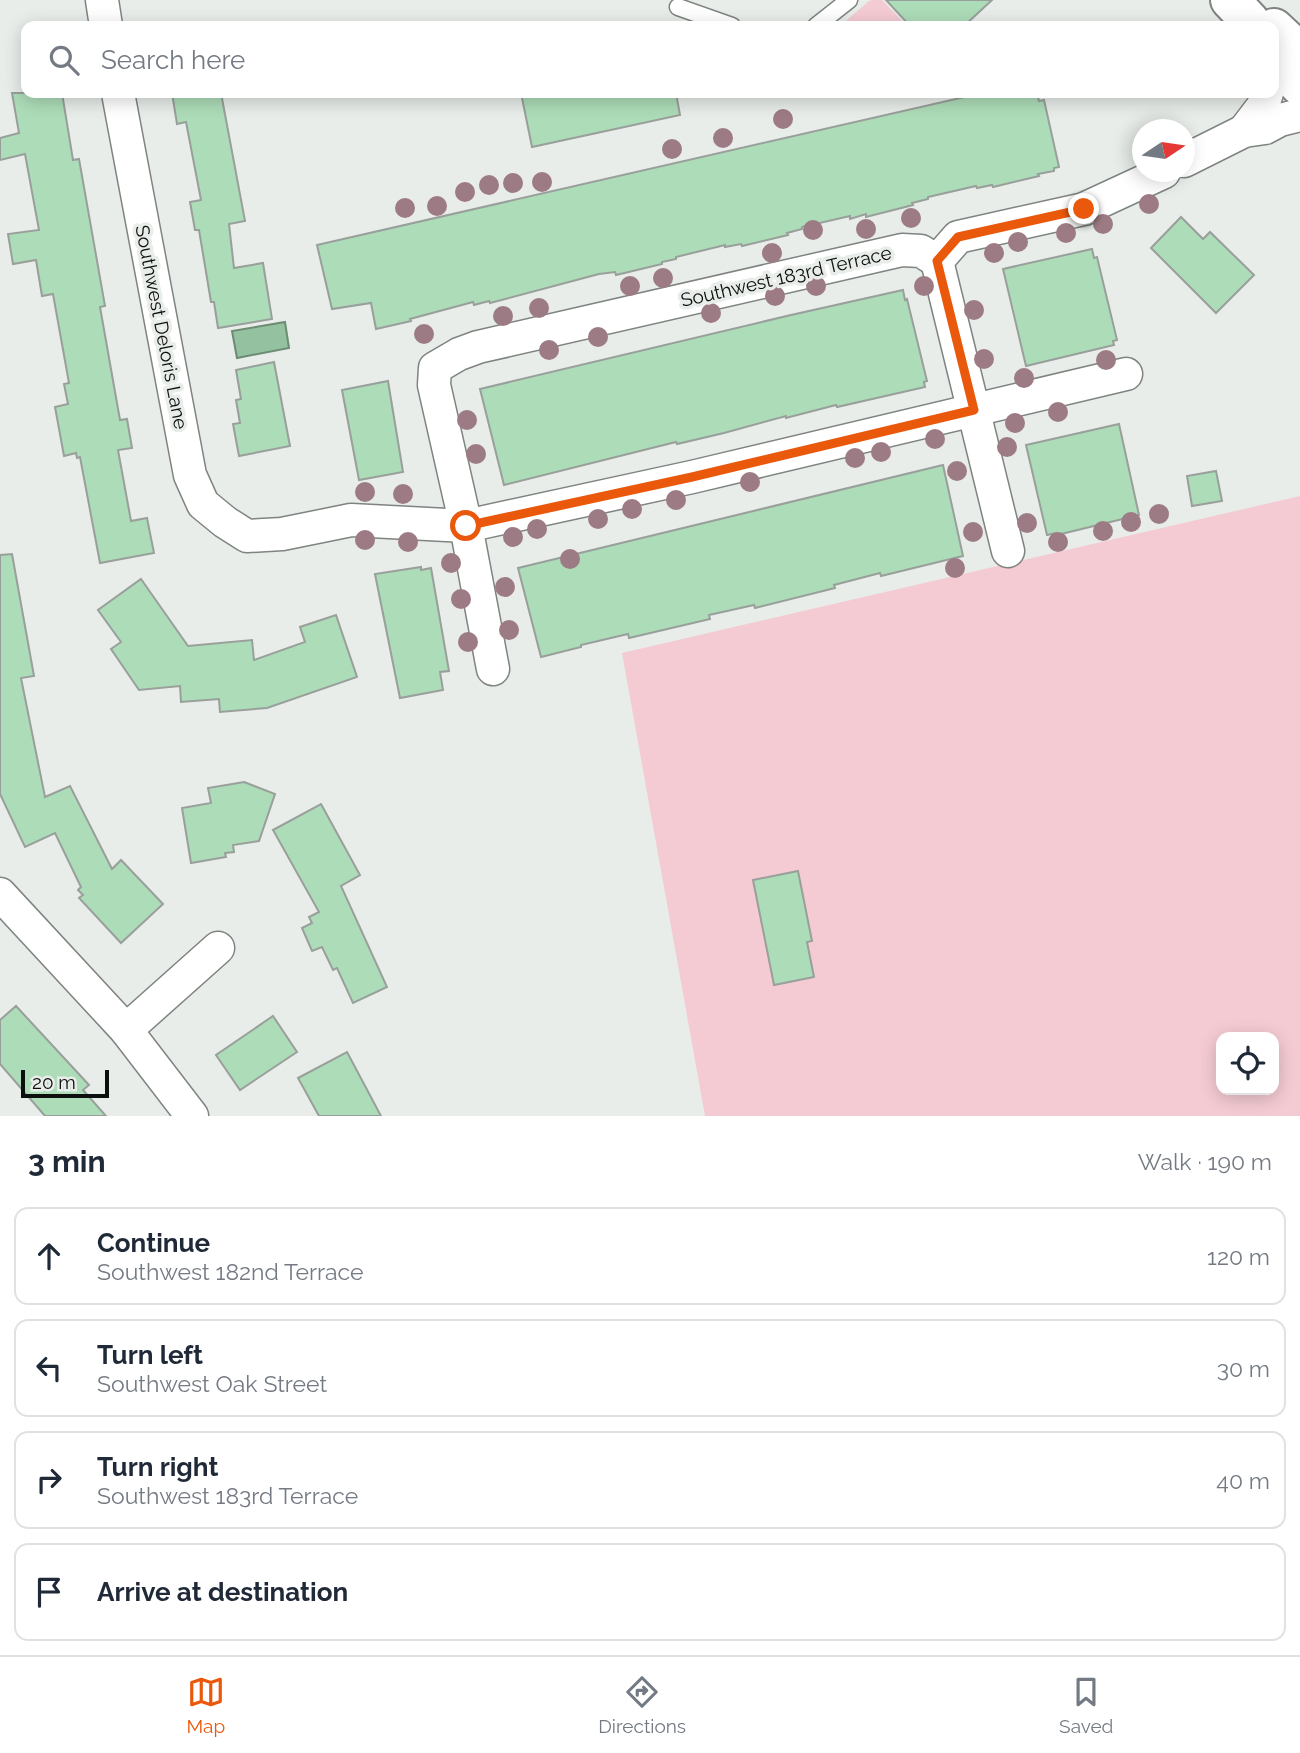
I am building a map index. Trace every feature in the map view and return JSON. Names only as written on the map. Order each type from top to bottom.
[{"type":"main road","points":[[1279,37],[1300,52]]},
{"type":"main road","points":[[1279,66],[1300,86]]},
{"type":"street","points":[[102,0],[105,21]]},
{"type":"street","name":"Southwest Deloris Lane","points":[[119,98],[190,475],[203,504],[247,536],[282,534],[351,520],[466,526]]},
{"type":"street","points":[[1244,131],[1263,106],[1265,98]]},
{"type":"street","points":[[1195,156],[1244,131],[1265,128],[1280,120],[1300,115]]},
{"type":"street","points":[[1008,551],[937,261],[958,237],[1084,209],[1142,182]]},
{"type":"street","name":"Southwest 183rd Terrace","points":[[466,526],[433,385],[435,369],[459,355],[478,347],[902,250],[921,251],[937,261]]},
{"type":"street","points":[[493,669],[466,526],[705,474],[1126,374]]},
{"type":"street","points":[[0,894],[126,1030],[192,1116]]},
{"type":"street","points":[[126,1030],[218,948]]},
{"type":"lane","points":[[822,21],[849,0]]},
{"type":"lane","points":[[678,7],[718,21]]},
{"type":"shaded area","points":[[882,0],[902,21],[846,21],[869,1]]},
{"type":"shaded area","points":[[285,322],[289,348],[237,358],[232,331]]},
{"type":"shaded area","points":[[1300,496],[1300,1116],[705,1116],[622,653]]},
{"type":"building","points":[[886,0],[992,0],[969,21],[905,21]]},
{"type":"building","points":[[12,93],[21,93],[21,98],[63,98],[73,160],[79,159],[105,306],[100,307],[120,420],[127,419],[132,448],[118,450],[131,521],[147,518],[154,553],[100,563],[80,457],[77,458],[76,453],[64,456],[55,407],[68,404],[64,384],[69,383],[53,294],[42,296],[36,260],[13,264],[8,234],[39,230],[25,154],[0,160],[0,138],[19,133]]},
{"type":"building","points":[[173,98],[222,98],[245,221],[229,224],[234,268],[263,263],[272,319],[218,328],[199,230],[195,230],[190,202],[201,200],[186,122],[177,124]]},
{"type":"building","points":[[522,98],[677,98],[680,115],[532,147]]},
{"type":"building","points":[[960,98],[1044,100],[1059,167],[1054,168],[1054,171],[1038,174],[1039,176],[993,187],[976,186],[928,197],[912,203],[913,205],[866,217],[866,214],[850,219],[850,216],[802,227],[787,233],[788,235],[742,246],[725,245],[676,257],[662,264],[616,275],[615,272],[599,274],[490,303],[489,301],[474,305],[473,302],[376,329],[371,303],[332,309],[317,245]]},
{"type":"building","points":[[1181,217],[1203,239],[1210,232],[1254,275],[1216,313],[1151,248]]},
{"type":"building","points":[[1092,249],[1094,258],[1097,257],[1117,340],[1113,341],[1114,345],[1026,366],[1003,269]]},
{"type":"building","points":[[903,290],[927,381],[924,382],[925,387],[786,416],[504,485],[480,389]]},
{"type":"building","points":[[274,362],[290,446],[239,456],[233,424],[240,423],[236,400],[241,399],[236,370]]},
{"type":"building","points":[[388,381],[403,472],[359,480],[342,390]]},
{"type":"building","points":[[1119,424],[1139,515],[1057,535],[1047,535],[1026,445]]},
{"type":"building","points":[[943,465],[963,556],[881,576],[880,573],[834,585],[835,588],[755,608],[754,605],[709,615],[710,619],[629,638],[628,634],[541,657],[518,568]]},
{"type":"building","points":[[1216,471],[1222,501],[1192,506],[1187,476]]},
{"type":"building","points":[[12,554],[34,676],[21,678],[45,797],[70,786],[112,869],[121,860],[163,904],[121,943],[79,898],[83,895],[78,890],[81,887],[55,833],[25,847],[0,794],[0,555]]},
{"type":"building","points":[[421,567],[421,570],[431,568],[449,671],[440,672],[443,690],[400,698],[375,574]]},
{"type":"building","points":[[141,579],[188,646],[252,640],[254,660],[305,642],[300,627],[336,615],[357,677],[267,708],[220,712],[219,699],[181,702],[180,686],[139,690],[111,649],[121,642],[98,610]]},
{"type":"building","points":[[244,782],[275,794],[259,841],[233,845],[234,852],[225,853],[226,857],[191,863],[182,808],[211,803],[208,788]]},
{"type":"building","points":[[321,804],[360,875],[341,886],[387,987],[353,1003],[337,968],[333,970],[322,947],[312,951],[302,928],[312,923],[309,917],[319,912],[273,830]]},
{"type":"building","points":[[798,871],[812,941],[807,942],[814,977],[774,985],[753,880]]},
{"type":"building","points":[[16,1006],[89,1085],[83,1090],[106,1116],[45,1116],[0,1064],[0,1020]]},
{"type":"building","points":[[273,1016],[297,1052],[240,1090],[216,1055]]},
{"type":"building","points":[[347,1052],[381,1116],[319,1116],[298,1078]]},
{"type":"route","points":[[466,526],[692,477],[974,410],[937,261],[958,237],[1084,209]]}]
